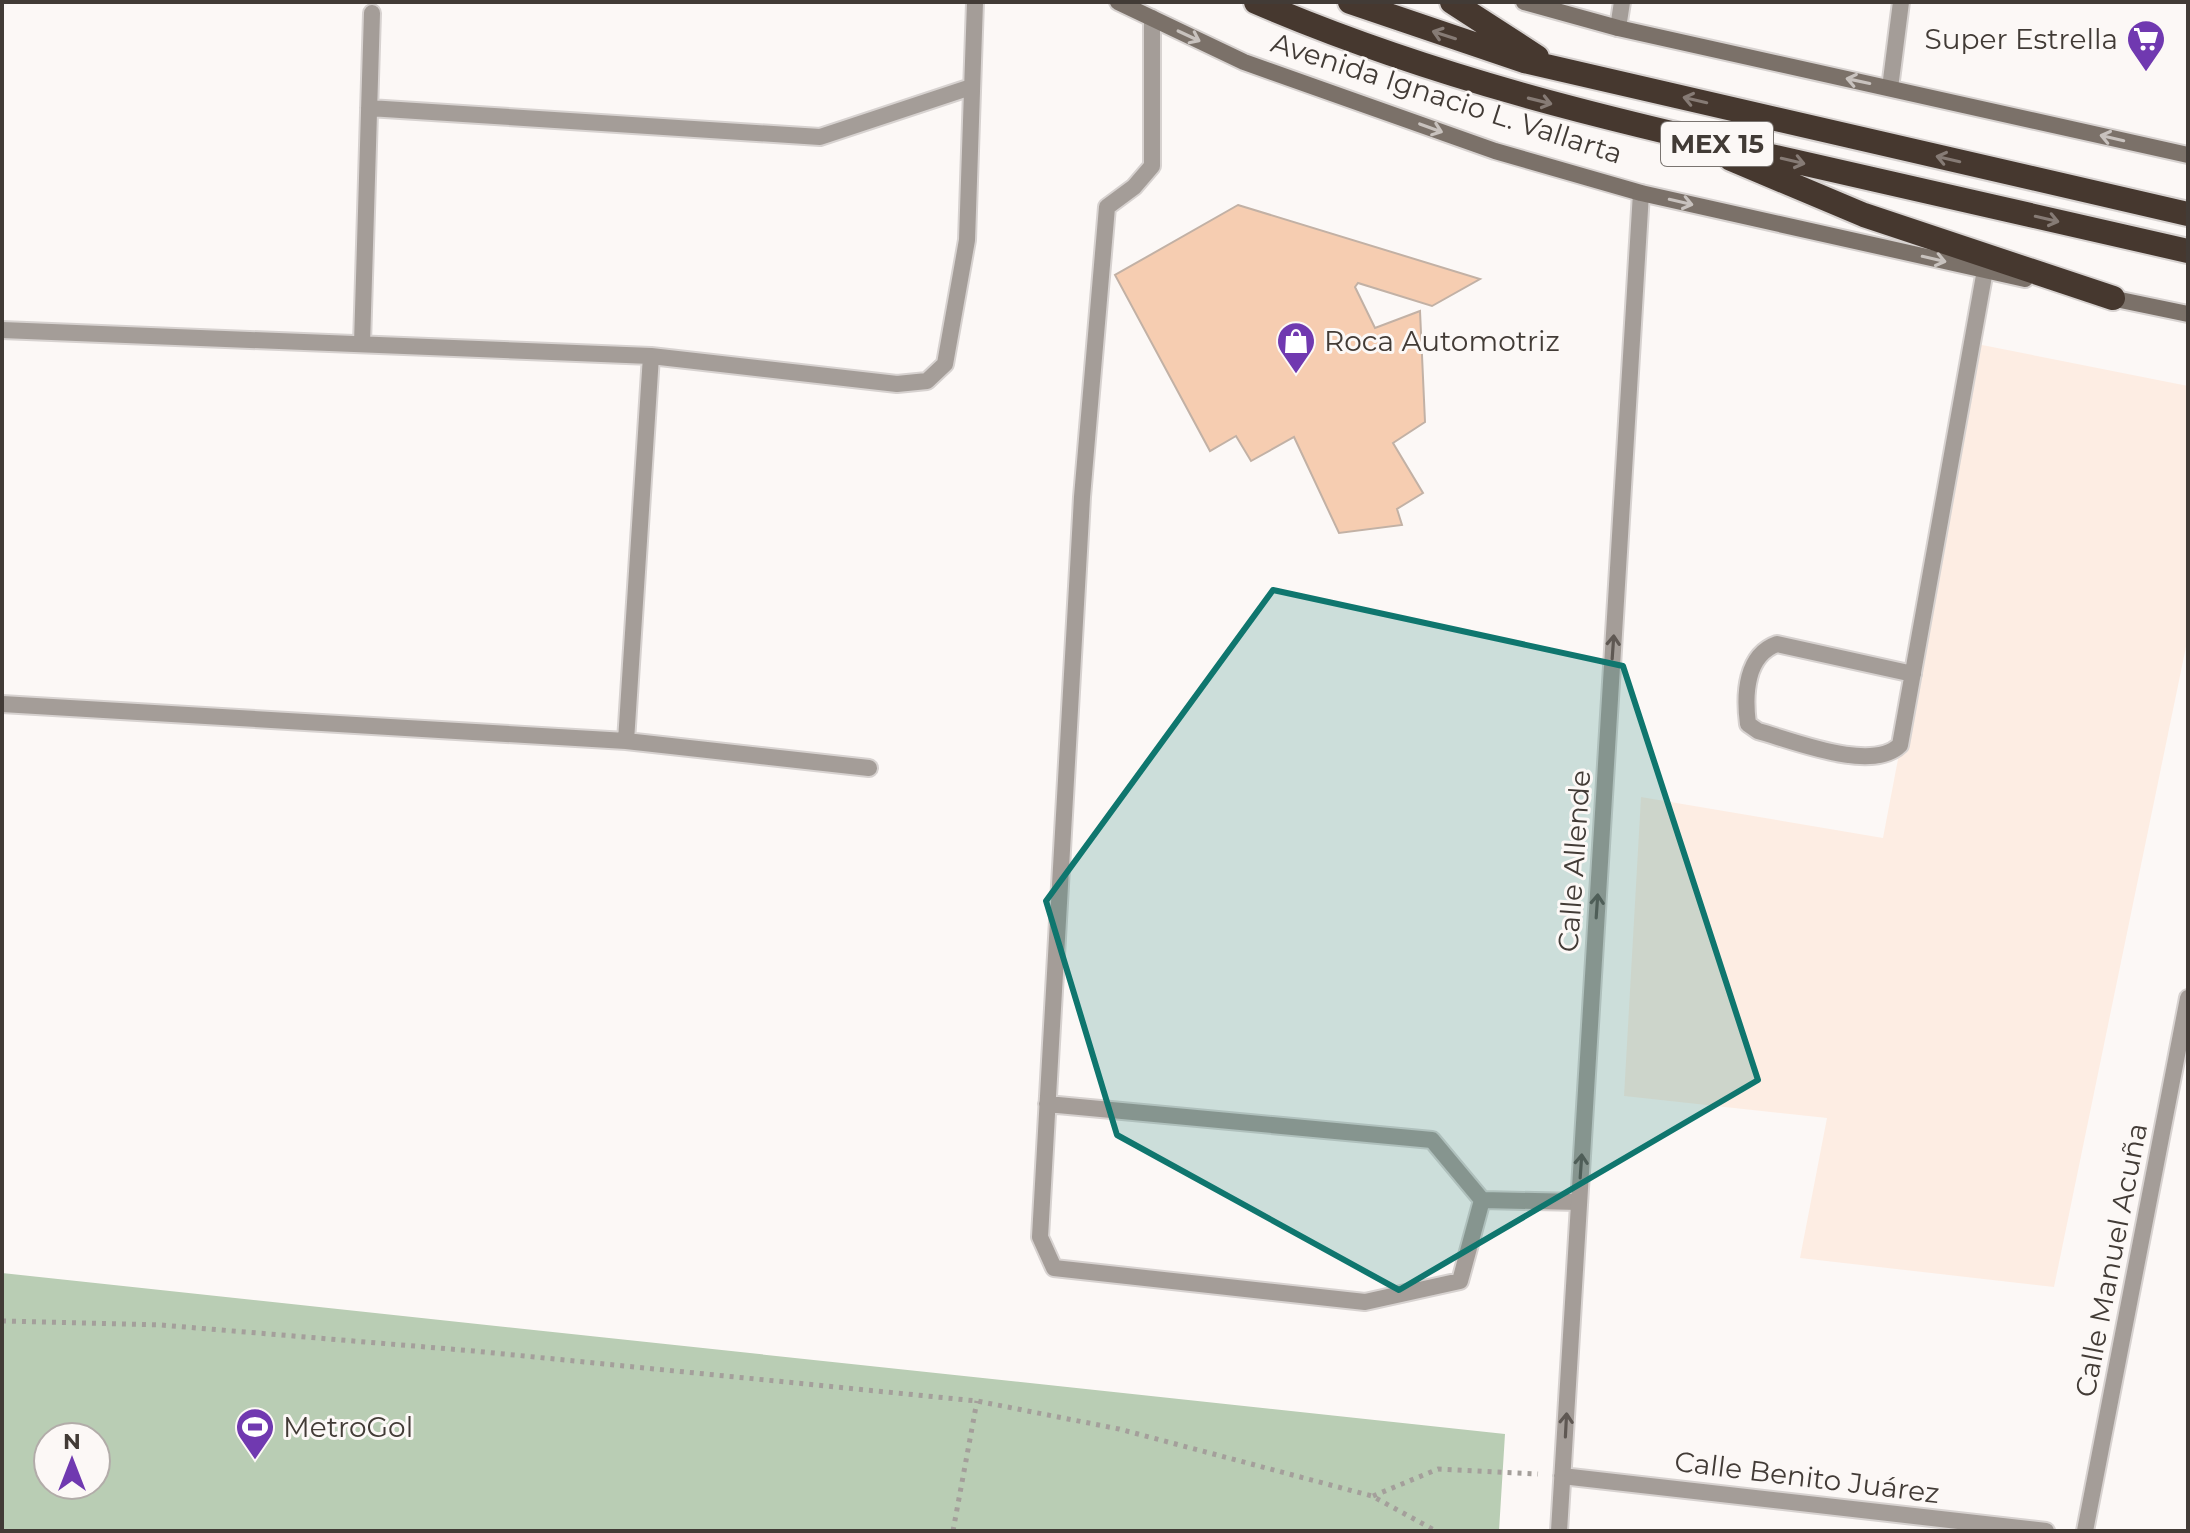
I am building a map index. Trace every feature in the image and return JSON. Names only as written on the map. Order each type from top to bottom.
[{"type":"highway","name":"Avenida Ignacio L. Vallarta","points":[[1256,2],[1324,31],[1490,88],[1673,134],[2188,251]]},
{"type":"highway","name":"MEX 15","points":[[1350,2],[1524,61],[2188,214]]},
{"type":"highway","points":[[1452,2],[1552,66]]},
{"type":"highway","points":[[1673,134],[1864,215],[2113,298]]},
{"type":"street","points":[[2,330],[651,356],[897,384],[927,381],[945,364],[967,240],[975,2]]},
{"type":"street","name":"Avenida Ignacio L. Vallarta","points":[[1118,2],[1258,67],[1495,151],[1641,193],[2188,314]]},
{"type":"street","points":[[1524,2],[1618,28],[2188,155]]},
{"type":"street","points":[[1618,28],[1622,2]]},
{"type":"street","points":[[1890,88],[1901,2]]},
{"type":"street","points":[[362,344],[372,13]]},
{"type":"street","points":[[1152,18],[1152,166],[1134,187],[1107,207],[1082,497],[1040,1237],[1054,1268],[1365,1302],[1460,1281],[1482,1200]]},
{"type":"street","points":[[369,108],[820,137],[971,87]]},
{"type":"street","name":"Calle Allende","points":[[1559,1531],[1641,193]]},
{"type":"street","points":[[1913,674],[1777,644],[1764,649],[1755,658],[1746,705],[1748,724],[1758,731],[1865,759],[1889,756],[1900,745],[1913,674],[1985,270]]},
{"type":"street","points":[[626,741],[651,356]]},
{"type":"street","points":[[2,704],[626,741],[869,768]]},
{"type":"street","name":"Calle Manuel Acuña","points":[[2085,1531],[2188,998]]},
{"type":"street","points":[[1047,1104],[1432,1140],[1482,1200],[1579,1202]]},
{"type":"street","name":"Calle Benito Juárez","points":[[1562,1476],[2046,1531]]},
{"type":"path","points":[[2,1321],[161,1325],[474,1351],[977,1401],[1119,1429],[1372,1496],[1436,1531]]},
{"type":"path","points":[[953,1531],[977,1401]]},
{"type":"path","points":[[1372,1496],[1438,1469],[1562,1476]]},
{"type":"highlighted area","points":[[1273,590],[1623,666],[1758,1080],[1399,1290],[1117,1135],[1046,901]]},
{"type":"shaded area","points":[[1977,344],[2188,386],[2188,637],[2054,1287],[1800,1258],[1827,1118],[1624,1096],[1641,797],[1883,838]]},
{"type":"green space","points":[[2,1273],[1505,1434],[1499,1531],[2,1531]]},
{"type":"building","name":"Roca Automotriz","points":[[1238,205],[1480,279],[1432,306],[1358,283],[1355,287],[1375,328],[1420,311],[1425,422],[1393,443],[1423,493],[1397,509],[1402,525],[1339,533],[1294,437],[1251,461],[1236,436],[1210,451],[1115,275]]},
{"type":"place","name":"Super Estrella","points":[[2146,73]]},
{"type":"place","name":"Roca Automotriz","points":[[1296,375]]},
{"type":"place","name":"MetroGol","points":[[255,1461]]}]
